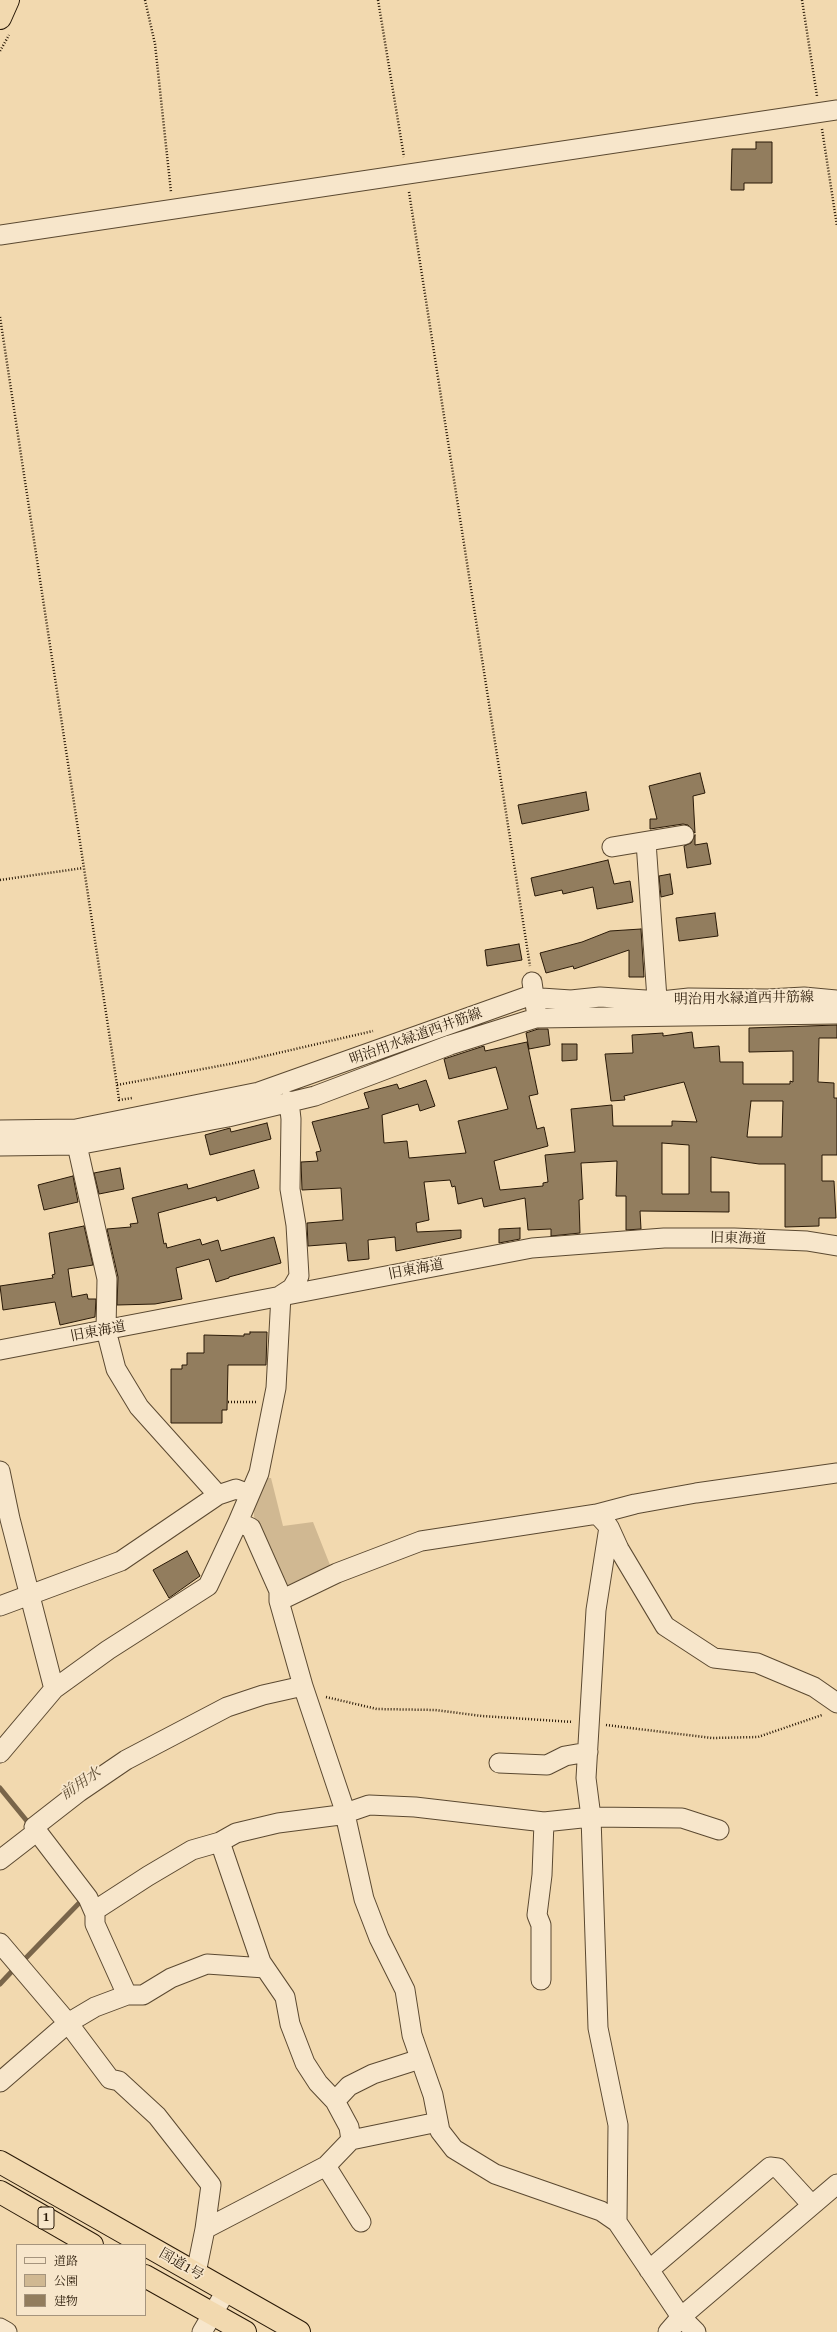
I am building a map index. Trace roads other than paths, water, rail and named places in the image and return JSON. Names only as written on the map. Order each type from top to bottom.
[{"type":"highway","points":[[0,5],[3,0]]},
{"type":"highway","points":[[0,18],[8,0]]},
{"type":"highway","name":"国道1号","points":[[0,2162],[145,2244]]},
{"type":"highway","name":"1","points":[[0,2192],[90,2244]]},
{"type":"highway","name":"国道1号","points":[[146,2245],[299,2332]]},
{"type":"highway","name":"国道1号","points":[[146,2277],[207,2323],[245,2332]]},
{"type":"street","points":[[0,235],[828,111]]},
{"type":"street","points":[[612,847],[684,835]]},
{"type":"street","points":[[646,842],[658,1008]]},
{"type":"street","points":[[534,990],[536,1018]]},
{"type":"street","name":"明治用水緑道西井筋線","points":[[0,1130],[76,1129],[259,1092],[526,997],[534,990],[572,1000],[600,997],[658,1008],[689,998],[768,999],[804,997],[837,1000]]},
{"type":"street","points":[[0,1146],[77,1145],[228,1117],[289,1101],[315,1096],[450,1045],[536,1018],[658,1008],[837,1014]]},
{"type":"street","points":[[0,1753],[54,1689],[108,1650],[208,1586],[238,1522],[258,1473],[276,1388],[281,1295],[292,1288],[299,1276],[296,1225],[290,1189],[291,1119],[289,1101]]},
{"type":"street","points":[[77,1145],[107,1279],[106,1330],[116,1369],[139,1407],[218,1495]]},
{"type":"street","name":"旧東海道","points":[[0,1350],[532,1248],[664,1238],[734,1238],[807,1241],[837,1246]]},
{"type":"street","points":[[0,1471],[10,1519],[31,1594],[54,1689]]},
{"type":"street","points":[[279,1601],[337,1573],[421,1541],[603,1521],[634,1504],[837,1473]]},
{"type":"street","points":[[0,1606],[121,1561],[218,1495],[236,1489],[249,1494]]},
{"type":"street","points":[[603,1521],[665,1626],[714,1658],[757,1663],[814,1687],[837,1703]]},
{"type":"street","points":[[603,1521],[586,1778],[591,1817],[598,2028],[618,2125],[617,2222]]},
{"type":"street","points":[[238,1522],[251,1528],[279,1591],[279,1601],[303,1686],[344,1813],[364,1899],[379,1938],[405,1990],[412,2035],[433,2095],[440,2131],[454,2149],[495,2174],[600,2211],[617,2222],[681,2317],[696,2332]]},
{"type":"street","points":[[0,1860],[35,1832],[79,1792],[126,1760],[227,1707],[263,1695],[303,1686]]},
{"type":"street","points":[[499,1763],[547,1765],[565,1756],[588,1752]]},
{"type":"street","points":[[94,1911],[192,1850],[220,1842],[236,1833],[278,1823],[344,1813],[368,1805],[416,1807],[544,1822],[591,1817],[682,1818],[720,1830]]},
{"type":"street","points":[[541,1980],[541,1925],[537,1915],[542,1875],[544,1822]]},
{"type":"street","points":[[35,1832],[88,1898],[94,1911],[95,1924],[127,1995]]},
{"type":"street","points":[[220,1842],[265,1968],[285,1997],[290,2024],[305,2062],[318,2083],[336,2101],[349,2127],[351,2140]]},
{"type":"street","points":[[0,1943],[68,2023],[110,2079],[119,2081],[157,2116],[211,2185],[205,2229],[196,2273]]},
{"type":"street","points":[[0,2082],[68,2023],[95,2007],[127,1995],[143,1995],[171,1978],[207,1964],[265,1968]]},
{"type":"street","points":[[336,2101],[349,2086],[373,2074],[420,2059]]},
{"type":"street","points":[[205,2229],[326,2166],[351,2140],[438,2122]]},
{"type":"street","points":[[326,2166],[361,2222]]},
{"type":"street","points":[[649,2270],[770,2167],[778,2168],[811,2204]]},
{"type":"street","points":[[668,2332],[681,2317],[811,2204],[837,2184]]},
{"type":"street","points":[[207,2323],[226,2291]]},
{"type":"street","points":[[0,2328],[7,2332]]},
{"type":"waterway","points":[[0,1788],[31,1826]]},
{"type":"waterway","name":"前用水","points":[[22,1962],[83,1899],[82,1898]]},
{"type":"waterway","name":"前用水","points":[[0,1984],[15,1968]]}]
